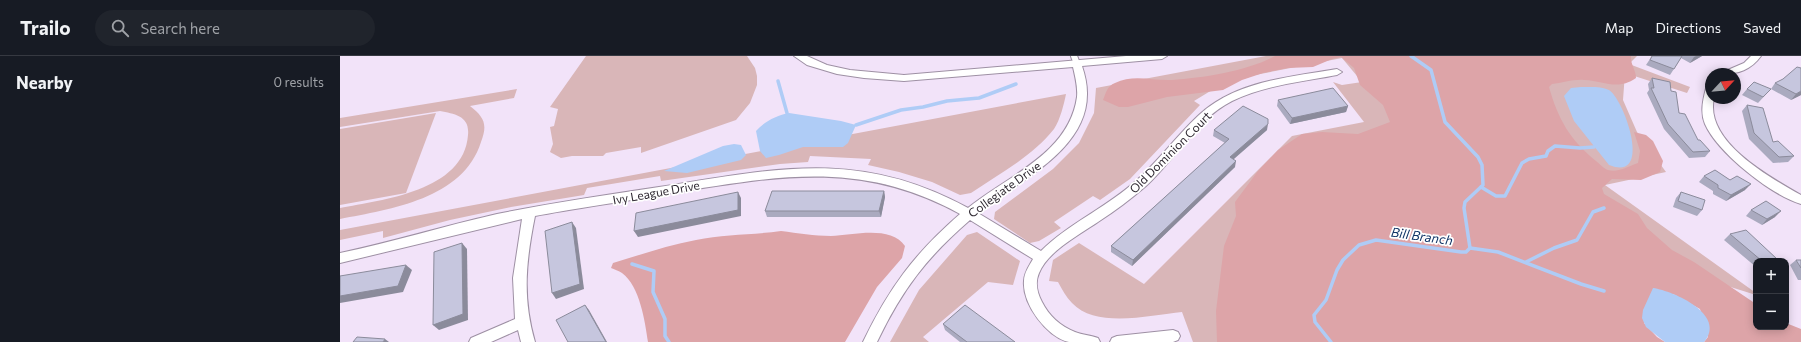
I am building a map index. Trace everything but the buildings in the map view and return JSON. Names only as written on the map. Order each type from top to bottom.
[{"type":"street","points":[[799,56],[824,67],[847,73],[873,77],[904,78],[1075,60],[1162,56]]},
{"type":"street","points":[[1741,68],[1753,62],[1756,56]]},
{"type":"street","name":"Collegiate Drive","points":[[870,342],[883,315],[905,280],[930,249],[985,201],[1041,162],[1062,142],[1074,124],[1082,96],[1075,60]]},
{"type":"street","name":"Old Dominion Court","points":[[1093,342],[1070,337],[1055,327],[1042,314],[1033,298],[1030,282],[1034,270],[1042,258],[1053,246],[1133,191],[1164,161],[1189,131],[1214,108],[1228,99],[1276,83],[1337,72]]},
{"type":"street","points":[[1707,104],[1713,129],[1739,160],[1758,175],[1801,200]]},
{"type":"street","name":"Ivy League Drive","points":[[340,258],[456,229],[529,213],[769,173],[826,171],[868,176],[900,183],[948,201],[968,215]]},
{"type":"street","points":[[528,342],[522,322],[518,288],[519,269],[529,213]]},
{"type":"street","points":[[968,215],[1042,258]]},
{"type":"street","points":[[476,342],[522,322]]},
{"type":"street","points":[[1117,342],[1173,336]]},
{"type":"shaded area","points":[[586,56],[747,56],[755,68],[757,85],[750,103],[736,120],[641,153],[641,147],[606,153],[603,156],[572,156],[561,158],[550,152],[553,144],[550,127],[554,126],[558,109],[550,107]]},
{"type":"shaded area","points":[[1266,56],[1637,56],[1629,64],[1690,87],[1687,93],[1625,73],[1623,100],[1637,132],[1666,172],[1605,185],[1753,291],[1753,294],[1651,262],[1386,342],[1193,342],[1182,312],[1124,318],[1095,316],[1082,311],[1072,303],[1058,282],[1049,281],[1053,260],[1079,243],[1144,284],[1292,136],[1364,122],[1333,82],[1342,85],[1362,82],[1342,58],[1245,77],[1217,87],[1194,101],[1200,105],[1130,179],[1100,200],[1093,196],[1054,222],[1061,228],[1039,241],[1030,243],[994,219],[995,212],[1053,169],[1079,143],[1094,113],[1096,88]]},
{"type":"shaded area","points":[[1275,56],[1631,56],[1631,62],[1636,78],[1629,82],[1617,85],[1576,80],[1552,84],[1549,87],[1556,109],[1572,137],[1604,168],[1616,171],[1638,163],[1640,151],[1634,132],[1646,135],[1653,141],[1663,161],[1660,172],[1641,180],[1612,179],[1602,188],[1604,194],[1638,214],[1647,228],[1672,250],[1694,262],[1753,302],[1753,330],[1789,330],[1789,324],[1801,329],[1801,342],[1704,342],[1708,337],[1700,309],[1673,294],[1644,323],[1657,337],[1665,342],[1217,342],[1216,311],[1224,246],[1236,216],[1235,202],[1258,171],[1278,150],[1302,134],[1322,132],[1358,134],[1390,122],[1383,105],[1360,85],[1354,68],[1341,57],[1313,67],[1288,68],[1263,73],[1242,80],[1223,90],[1167,97],[1128,107],[1119,107],[1103,100],[1110,86],[1122,80],[1136,78],[1172,80],[1197,78],[1239,70]]},
{"type":"shaded area","points":[[517,89],[514,98],[470,106],[481,117],[484,130],[481,142],[472,161],[459,177],[442,189],[423,198],[381,211],[340,219],[340,208],[398,196],[418,190],[437,181],[452,169],[463,154],[468,129],[467,124],[460,117],[451,113],[440,111],[340,127],[340,118]]},
{"type":"shaded area","points":[[1066,94],[1058,121],[1046,139],[1015,164],[971,193],[960,195],[932,182],[868,165],[871,159],[810,156],[808,162],[780,164],[661,181],[660,176],[587,188],[584,195],[511,207],[450,220],[383,238],[383,231],[340,240],[340,230]]},
{"type":"shaded area","points":[[436,113],[406,193],[340,205],[340,129]]},
{"type":"shaded area","points":[[781,231],[825,236],[881,233],[891,235],[905,246],[902,258],[877,287],[845,342],[648,342],[641,305],[633,286],[622,273],[611,268],[613,263],[686,242],[707,238]]},
{"type":"shaded area","points":[[977,232],[1020,261],[1013,285],[988,282],[923,337],[929,342],[890,342],[919,290],[967,235]]},
{"type":"water","points":[[1599,87],[1609,90],[1622,108],[1632,138],[1633,152],[1630,162],[1623,167],[1609,165],[1574,121],[1564,96],[1571,88]]},
{"type":"water","points":[[789,113],[841,121],[856,125],[848,143],[843,147],[803,147],[766,158],[760,151],[756,131],[771,119]]},
{"type":"water","points":[[734,144],[741,145],[746,155],[741,160],[687,173],[664,171],[723,146]]},
{"type":"water","points":[[1653,288],[1684,299],[1704,314],[1709,323],[1709,332],[1704,342],[1665,342],[1646,327],[1642,318],[1643,310]]},
{"type":"waterway","name":"Bill Branch","points":[[1411,56],[1431,70],[1445,122],[1478,157],[1482,165],[1483,185],[1465,202],[1464,208],[1470,248]]},
{"type":"waterway","points":[[778,81],[787,113]]},
{"type":"waterway","points":[[856,125],[901,110],[923,107],[947,101],[979,98],[1016,84]]},
{"type":"waterway","points":[[1481,187],[1496,196],[1505,196],[1522,163],[1529,159],[1546,156],[1548,151],[1555,146],[1580,148],[1594,147]]},
{"type":"waterway","points":[[1526,262],[1554,248],[1577,240],[1593,212],[1604,208]]},
{"type":"waterway","name":"Bill Branch","points":[[1331,342],[1315,322],[1314,315],[1326,300],[1337,270],[1343,260],[1359,245],[1376,240],[1461,252],[1466,252],[1470,248]]},
{"type":"waterway","points":[[1470,248],[1498,252],[1581,284],[1604,291]]},
{"type":"waterway","points":[[632,264],[654,271],[653,292],[665,319],[665,336],[669,342]]}]
